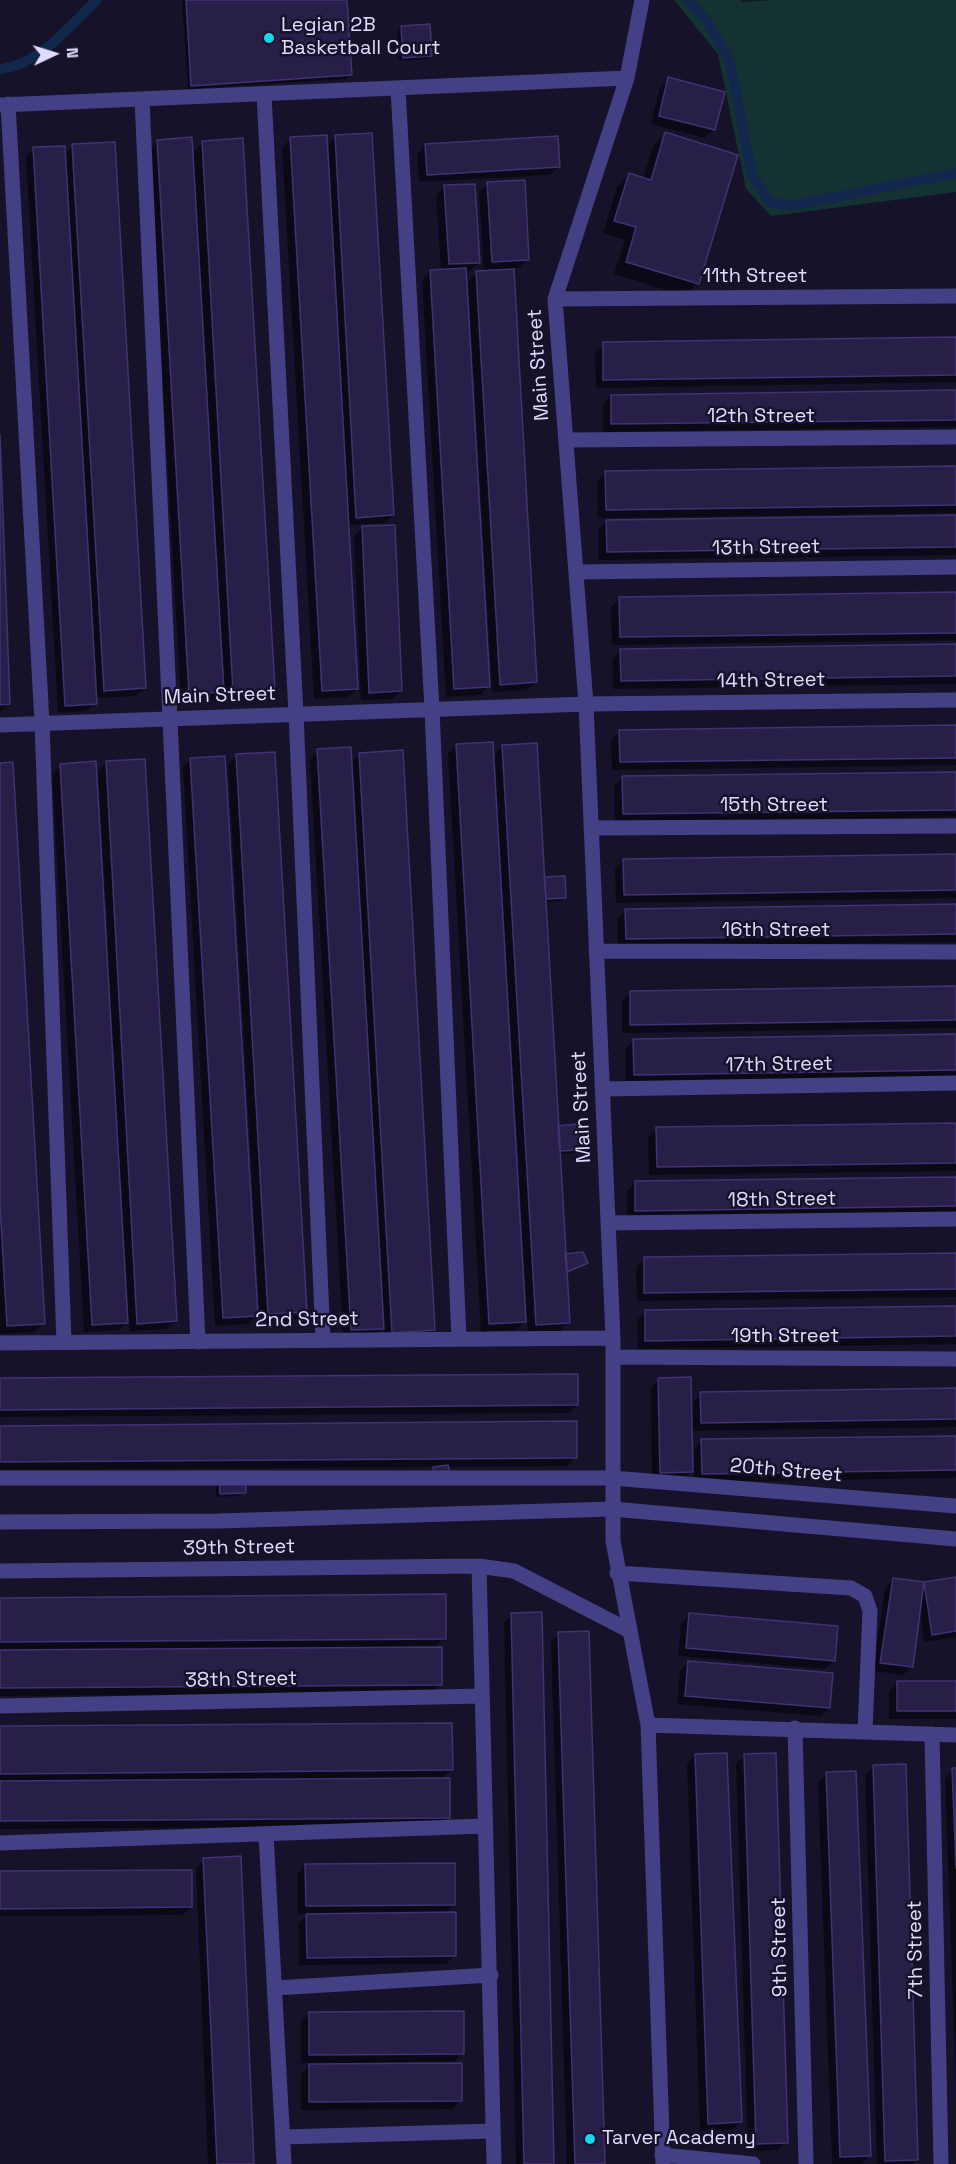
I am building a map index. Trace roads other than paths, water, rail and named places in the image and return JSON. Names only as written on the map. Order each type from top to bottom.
[{"type":"street","name":"Main Street","points":[[642,0],[627,78],[555,299],[586,704],[614,1338],[613,1541],[617,1573],[648,1725],[663,2160]]},
{"type":"street","points":[[64,1342],[42,723],[4,105],[627,78]]},
{"type":"street","points":[[398,88],[432,709],[459,1339]]},
{"type":"street","points":[[264,94],[296,714],[323,1340]]},
{"type":"street","points":[[142,99],[198,1342]]},
{"type":"street","name":"11th Street","points":[[555,299],[956,296]]},
{"type":"street","name":"12th Street","points":[[566,440],[956,437]]},
{"type":"street","name":"13th Street","points":[[576,572],[956,567]]},
{"type":"street","name":"14th Street","points":[[586,704],[956,700]]},
{"type":"street","name":"Main Street","points":[[0,725],[586,704]]},
{"type":"street","name":"15th Street","points":[[591,828],[956,826]]},
{"type":"street","name":"16th Street","points":[[596,951],[956,952]]},
{"type":"street","name":"17th Street","points":[[603,1089],[956,1083]]},
{"type":"street","name":"18th Street","points":[[608,1223],[956,1219]]},
{"type":"street","name":"2nd Street","points":[[0,1343],[614,1338]]},
{"type":"street","name":"19th Street","points":[[613,1357],[956,1359]]},
{"type":"street","name":"20th Street","points":[[0,1478],[612,1478],[956,1506]]},
{"type":"street","points":[[0,1522],[218,1521],[612,1511],[956,1539]]},
{"type":"street","points":[[479,1566],[494,2164]]},
{"type":"street","name":"39th Street","points":[[0,1571],[479,1566],[514,1571],[628,1630]]},
{"type":"street","points":[[617,1573],[851,1588],[865,1596],[870,1611],[865,1731]]},
{"type":"street","name":"38th Street","points":[[0,1706],[482,1696]]},
{"type":"street","points":[[648,1725],[956,1735]]},
{"type":"street","name":"9th Street","points":[[795,1728],[806,2164]]},
{"type":"street","name":"7th Street","points":[[932,1734],[941,2164]]},
{"type":"street","points":[[0,1843],[485,1826]]},
{"type":"street","points":[[266,1834],[284,2164]]},
{"type":"street","points":[[275,1988],[490,1976]]},
{"type":"street","points":[[284,2137],[493,2131]]},
{"type":"street","points":[[663,2160],[753,2164]]},
{"type":"waterway","points":[[0,69],[15,66],[41,52],[97,0]]},
{"type":"waterway","points":[[688,0],[707,21],[730,61],[752,175],[770,202],[790,206],[956,173]]},
{"type":"place","name":"Legian 2B Basketball Court","points":[[269,38]]},
{"type":"place","name":"Tarver Academy","points":[[590,2139]]}]
